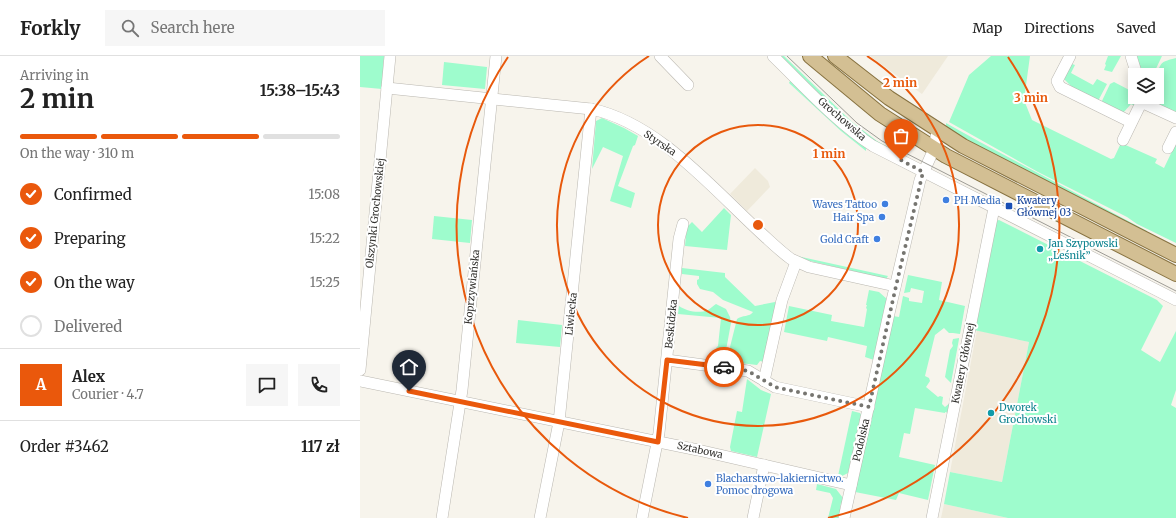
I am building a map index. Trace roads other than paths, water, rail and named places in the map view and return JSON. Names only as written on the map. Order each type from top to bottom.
[{"type":"main road","points":[[810,56],[880,114],[934,149],[1176,274]]},
{"type":"main road","points":[[834,56],[889,98],[963,146],[1176,255]]},
{"type":"street","name":"Olszynki Grochowskiej","points":[[360,370],[390,56]]},
{"type":"street","name":"Koprzywiańska","points":[[442,518],[460,401],[496,56]]},
{"type":"street","points":[[660,56],[688,85]]},
{"type":"street","name":"Grochowska","points":[[773,56],[856,135],[883,152],[1176,300]]},
{"type":"street","points":[[1070,56],[1057,81],[1060,87],[1131,122]]},
{"type":"street","points":[[1131,56],[1135,68]]},
{"type":"street","name":"Styrska","points":[[387,88],[591,109],[608,113],[623,120],[672,150],[785,255],[796,262],[809,267],[896,286]]},
{"type":"street","points":[[1122,140],[1131,122],[1145,104],[1176,118]]},
{"type":"street","name":"Liwiecka","points":[[540,518],[559,422],[591,109]]},
{"type":"street","name":"Podolska","points":[[844,518],[923,172],[934,149],[937,130]]},
{"type":"street","points":[[1168,148],[1176,132]]},
{"type":"street","name":"Kwatery Głównej","points":[[932,518],[994,208]]},
{"type":"street","name":"Beskidzka","points":[[642,518],[658,442],[679,239],[683,224]]},
{"type":"street","points":[[764,381],[782,300],[791,272],[796,262]]},
{"type":"street","points":[[667,360],[748,371],[775,387],[869,407]]},
{"type":"street","name":"Sztabowa","points":[[360,381],[658,442],[851,485]]},
{"type":"street","points":[[753,518],[764,465]]},
{"type":"tram line","points":[[787,56],[857,123],[882,141],[1176,291]]},
{"type":"place","name":"PH Media","points":[[946,200]]},
{"type":"place","name":"Waves Tattoo","points":[[885,204]]},
{"type":"place","name":"Kwatery Głównej 03","points":[[1009,206]]},
{"type":"place","name":"Hair Spa","points":[[882,217]]},
{"type":"place","name":"Gold Craft","points":[[877,239]]},
{"type":"place","name":"Jan Szypowski „Leśnik”","points":[[1040,249]]},
{"type":"place","name":"Dworek Grochowski","points":[[991,413]]},
{"type":"place","name":"Blacharstwo-lakiernictwo. Pomoc drogowa","points":[[708,484]]}]
